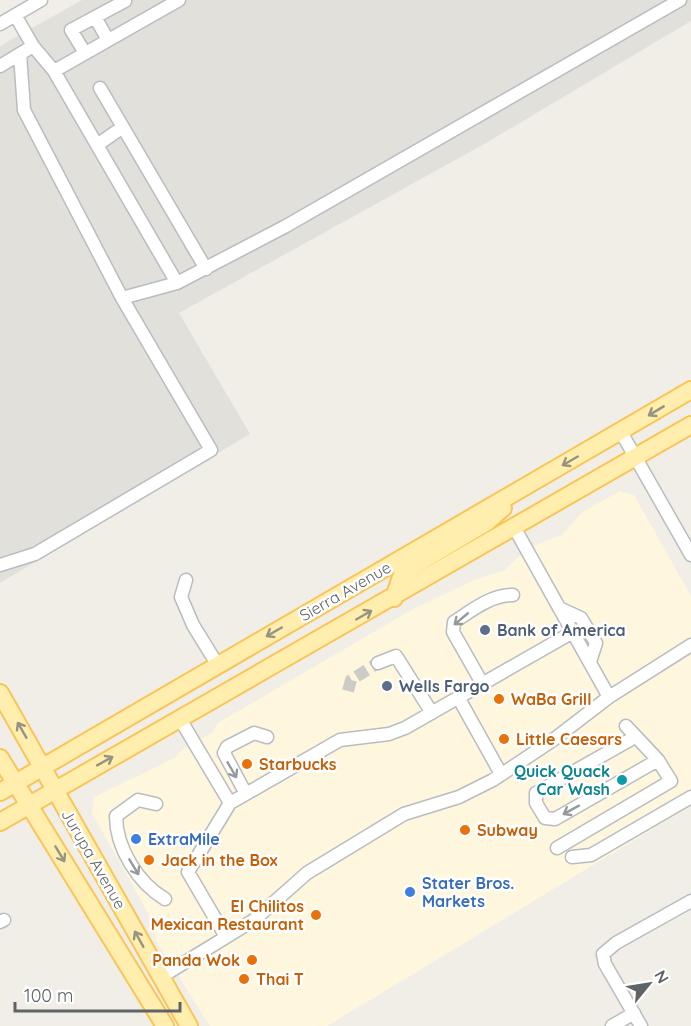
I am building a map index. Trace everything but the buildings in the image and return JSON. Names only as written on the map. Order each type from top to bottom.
[{"type":"main road","name":"Sierra Avenue","points":[[0,792],[691,390]]},
{"type":"main road","name":"Sierra Avenue","points":[[0,822],[691,425]]},
{"type":"main road","points":[[394,597],[400,577],[408,569],[488,522],[519,489]]},
{"type":"main road","name":"Jurupa Avenue","points":[[0,693],[189,1026]]},
{"type":"main road","name":"Jurupa Avenue","points":[[0,758],[165,1026]]},
{"type":"street","points":[[0,24],[41,0]]},
{"type":"street","points":[[54,71],[179,0]]},
{"type":"street","points":[[122,298],[177,283],[206,269],[680,0]]},
{"type":"street","points":[[85,53],[71,30],[125,1]]},
{"type":"street","points":[[15,15],[33,46],[54,71],[177,283]]},
{"type":"street","points":[[95,17],[108,40]]},
{"type":"street","points":[[0,66],[33,46]]},
{"type":"street","points":[[0,565],[35,554],[210,450],[122,298],[24,110],[20,54]]},
{"type":"street","points":[[100,88],[206,269]]},
{"type":"street","points":[[97,145],[123,127]]},
{"type":"street","points":[[621,432],[691,555]]},
{"type":"street","points":[[514,527],[609,697]]},
{"type":"street","points":[[186,580],[181,597],[193,625],[217,664]]},
{"type":"street","points":[[482,683],[453,632],[454,622],[489,600],[501,595],[513,595]]},
{"type":"street","points":[[560,608],[581,618],[596,643],[590,662]]},
{"type":"street","points":[[226,937],[188,872],[230,803],[340,740],[397,732],[573,632]]},
{"type":"street","points":[[161,977],[254,921],[307,873],[404,814],[459,796],[501,774],[554,740],[609,697],[691,645]]},
{"type":"street","points":[[378,663],[396,657],[432,713]]},
{"type":"street","points":[[458,697],[501,774]]},
{"type":"street","points":[[180,719],[230,803]]},
{"type":"street","points":[[556,848],[670,781],[658,760],[626,726]]},
{"type":"street","points":[[246,794],[224,753],[227,747],[254,733],[267,736]]},
{"type":"street","points":[[635,737],[536,793],[536,803],[545,818],[555,819],[658,760]]},
{"type":"street","points":[[572,857],[591,855],[691,797]]},
{"type":"street","points":[[156,804],[138,800],[116,816],[116,834],[135,870],[151,891],[165,899]]},
{"type":"street","points":[[641,1026],[605,963],[603,954],[616,943],[691,901]]},
{"type":"street","points":[[612,1026],[634,1014]]},
{"type":"shaded area","points":[[82,0],[691,0],[691,21],[486,143],[179,313],[250,434],[0,583],[0,46]]},
{"type":"shaded area","points":[[620,491],[634,495],[691,596],[691,806],[327,1026],[210,1026],[156,940],[148,913],[92,813],[94,797],[176,757],[182,750],[213,732],[218,723],[413,609],[474,580],[505,570],[517,558],[536,545],[562,535],[582,512]]},
{"type":"tunnel","points":[[348,691],[351,680],[378,663]]},
{"type":"place","name":"Bank of America","points":[[485,630]]},
{"type":"place","name":"Wells Fargo","points":[[387,686]]},
{"type":"place","name":"WaBa Grill","points":[[499,699]]},
{"type":"place","name":"Little Caesars","points":[[504,739]]},
{"type":"place","name":"Starbucks","points":[[247,764]]},
{"type":"place","name":"Quick Quack Car Wash","points":[[622,780]]},
{"type":"place","name":"Subway","points":[[465,830]]},
{"type":"place","name":"ExtraMile","points":[[136,839]]},
{"type":"place","name":"Jack in the Box","points":[[149,860]]},
{"type":"place","name":"Stater Bros. Markets","points":[[410,892]]},
{"type":"place","name":"El Chilitos Mexican Restaurant","points":[[316,915]]},
{"type":"place","name":"Panda Wok","points":[[252,960]]},
{"type":"place","name":"Thai T","points":[[244,979]]}]
